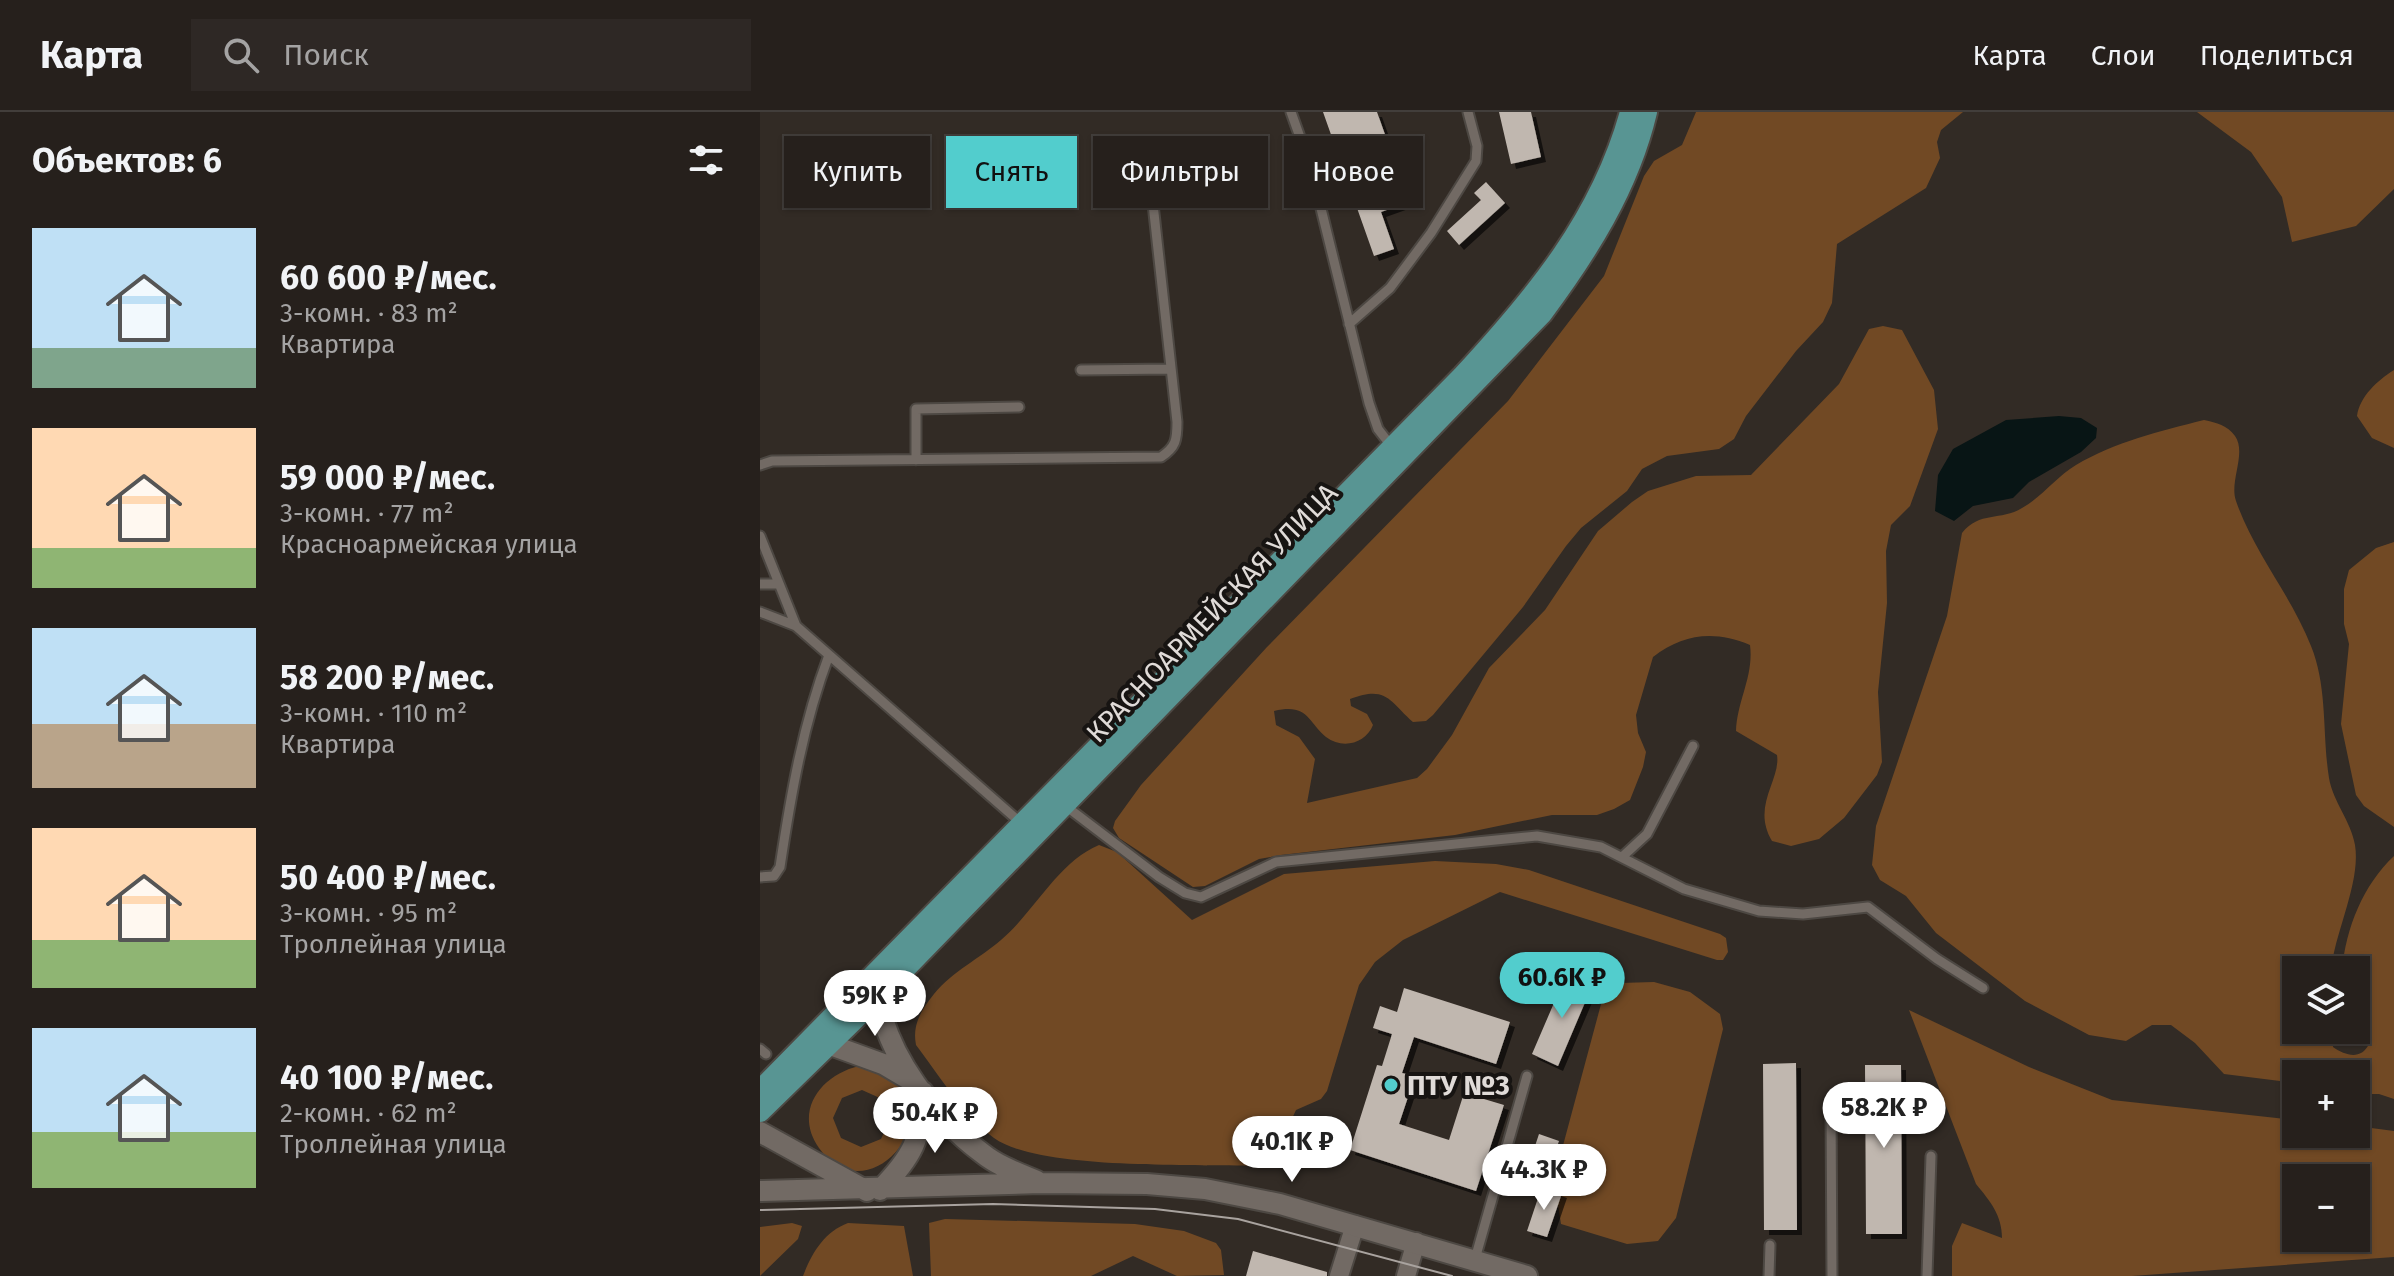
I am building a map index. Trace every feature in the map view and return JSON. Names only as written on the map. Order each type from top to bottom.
[{"type":"main road","name":"КРАСНОАРМЕЙСКАЯ УЛИЦА","points":[[821,1041],[878,997],[1029,823],[1063,804],[1398,452],[1530,302],[1569,249],[1613,165],[1630,112]]},
{"type":"main road","name":"КРАСНОАРМЕЙСКАЯ УЛИЦА","points":[[760,1112],[821,1041],[1029,823],[1398,452],[1502,357],[1574,271],[1602,228],[1639,143],[1647,112]]},
{"type":"main road","points":[[760,1090],[821,1041]]},
{"type":"street","points":[[874,1190],[909,1157],[919,1138],[919,1088],[884,1025],[878,997]]},
{"type":"street","points":[[821,1041],[883,1064],[919,1088],[983,1154],[1041,1183]]},
{"type":"street","points":[[760,1132],[874,1190]]},
{"type":"street","points":[[760,1191],[1041,1183],[1147,1184],[1205,1189],[1280,1204],[1527,1276]]},
{"type":"street","points":[[1339,1276],[1355,1225]]},
{"type":"street","points":[[1406,1276],[1416,1242]]},
{"type":"lane","points":[[1291,112],[1311,168],[1374,419],[1398,452]]},
{"type":"lane","points":[[1349,324],[1390,288],[1431,233],[1476,161],[1477,146],[1468,112]]},
{"type":"lane","points":[[760,465],[772,461],[1161,457],[1177,441],[1153,208]]},
{"type":"lane","points":[[1081,370],[1171,369]]},
{"type":"lane","points":[[916,460],[916,409],[1019,407]]},
{"type":"lane","points":[[760,536],[764,554],[796,626]]},
{"type":"lane","points":[[760,584],[779,584]]},
{"type":"lane","points":[[760,612],[796,626],[1029,823]]},
{"type":"lane","points":[[760,877],[774,876],[780,867],[792,785],[811,706],[829,655]]},
{"type":"lane","points":[[1622,857],[1647,834],[1693,746]]},
{"type":"lane","points":[[1063,804],[1159,877],[1185,893],[1201,897],[1276,862],[1442,848],[1515,837],[1574,840],[1622,857],[1684,889],[1759,911],[1803,914],[1868,907],[1937,959],[1983,988]]},
{"type":"lane","points":[[1475,1259],[1527,1076]]},
{"type":"lane","points":[[1831,1108],[1832,1276]]},
{"type":"lane","points":[[1927,1276],[1931,1156]]},
{"type":"lane","points":[[1769,1276],[1770,1245]]},
{"type":"shaded area","points":[[1696,112],[1963,112],[1941,130],[1937,142],[1940,158],[1926,188],[1837,244],[1832,303],[1823,322],[1796,351],[1746,416],[1734,439],[1719,449],[1667,456],[1642,469],[1627,491],[1581,528],[1523,607],[1433,715],[1426,721],[1413,722],[1386,697],[1372,694],[1350,699],[1351,706],[1367,714],[1373,725],[1365,736],[1353,743],[1340,743],[1326,737],[1306,715],[1294,709],[1274,711],[1276,725],[1299,737],[1315,759],[1307,803],[1417,778],[1452,735],[1489,668],[1545,610],[1598,531],[1648,491],[1696,476],[1751,475],[1839,384],[1869,329],[1883,326],[1902,330],[1934,390],[1938,429],[1910,506],[1891,525],[1886,551],[1887,603],[1878,692],[1882,762],[1877,775],[1844,818],[1819,839],[1791,846],[1772,841],[1764,816],[1777,755],[1736,731],[1750,667],[1750,645],[1711,636],[1687,639],[1653,657],[1636,715],[1638,733],[1646,752],[1643,767],[1630,800],[1597,815],[1552,815],[1455,835],[1281,855],[1259,859],[1205,886],[1193,887],[1119,838],[1113,828],[1115,821],[1141,785],[1267,647],[1508,401],[1604,276],[1644,176],[1654,161],[1682,145]]},
{"type":"shaded area","points":[[2197,112],[2394,112],[2394,189],[2356,226],[2292,242],[2282,197],[2251,152]]},
{"type":"shaded area","points":[[2394,370],[2394,448],[2372,438],[2357,416],[2370,390]]},
{"type":"shaded area","points":[[2059,416],[2081,418],[2097,428],[2096,438],[2081,452],[2029,482],[2013,498],[1973,506],[1954,521],[1935,511],[1938,475],[1953,449],[2006,420]]},
{"type":"shaded area","points":[[2204,420],[2225,427],[2238,443],[2236,501],[2252,538],[2311,646],[2320,678],[2329,778],[2355,845],[2351,891],[2333,956],[2282,956],[2282,1044],[2333,1044],[2343,1053],[2358,1054],[2370,1044],[2370,956],[2344,954],[2352,923],[2365,894],[2394,856],[2394,1099],[2370,1094],[2370,1060],[2282,1060],[2282,1081],[2224,1074],[2195,1043],[2171,1025],[2152,1025],[2126,1041],[2089,1035],[2025,1001],[1936,933],[1906,896],[1880,880],[1872,865],[1876,826],[1947,616],[1962,533],[1983,519],[2022,508],[2069,470],[2106,450]]},
{"type":"shaded area","points":[[2394,542],[2394,827],[2364,806],[2356,795],[2341,724],[2349,644],[2344,624],[2344,589],[2349,570],[2376,548]]},
{"type":"shaded area","points":[[1099,845],[1117,852],[1192,920],[1284,874],[1435,861],[1496,864],[1529,870],[1720,934],[1726,938],[1728,952],[1723,960],[1717,960],[1500,892],[1403,940],[1375,962],[1359,985],[1327,1091],[1321,1099],[1296,1110],[1272,1162],[1253,1166],[1157,1165],[1045,1156],[1015,1148],[983,1129],[916,1045],[915,1031],[922,1012],[941,986],[1001,940],[1071,863]]},
{"type":"shaded area","points":[[1654,982],[1690,992],[1720,1014],[1723,1029],[1676,1218],[1658,1241],[1627,1244],[1561,1224],[1554,1179],[1604,993],[1620,983]]},
{"type":"shaded area","points":[[1909,1010],[2029,1067],[2112,1100],[2282,1118],[2282,1148],[2370,1148],[2370,1128],[2394,1131],[2394,1257],[2132,1276],[1952,1276],[1952,1246],[1962,1223],[2002,1238],[1997,1215],[1976,1184]]},
{"type":"shaded area","points":[[859,1066],[893,1078],[909,1098],[911,1121],[902,1143],[886,1161],[864,1170],[841,1167],[819,1148],[809,1121],[815,1096],[833,1077]],"holes":[[[862,1090],[882,1099],[890,1119],[881,1139],[861,1147],[841,1138],[833,1118],[842,1098]]]},
{"type":"shaded area","points":[[945,1219],[1135,1224],[1184,1231],[1216,1243],[1221,1250],[1224,1275],[1177,1276],[1133,1256],[1091,1276],[931,1276],[929,1223]]},
{"type":"shaded area","points":[[792,1223],[802,1226],[798,1239],[760,1276],[760,1227]]},
{"type":"shaded area","points":[[848,1223],[904,1226],[913,1276],[803,1276],[820,1244]]},
{"type":"building","points":[[1323,112],[1377,112],[1386,136],[1332,136]]},
{"type":"building","points":[[1499,112],[1531,112],[1541,157],[1511,164]]},
{"type":"building","points":[[1486,182],[1505,203],[1459,245],[1447,231],[1481,200],[1474,193]]},
{"type":"building","points":[[1357,208],[1392,208],[1381,212],[1394,249],[1374,256]]},
{"type":"building","points":[[1566,975],[1592,986],[1558,1066],[1532,1054]]},
{"type":"building","name":"ПТУ №3","points":[[1404,988],[1510,1022],[1496,1064],[1414,1037],[1402,1073],[1415,1076],[1399,1124],[1449,1140],[1464,1093],[1504,1105],[1476,1191],[1350,1150],[1377,1065],[1382,1066],[1392,1034],[1373,1028],[1380,1006],[1397,1012]]},
{"type":"building","points":[[1796,1063],[1797,1230],[1764,1230],[1763,1064]]},
{"type":"building","points":[[1865,1065],[1901,1065],[1902,1234],[1866,1234]]},
{"type":"building","points":[[1539,1134],[1559,1141],[1544,1185],[1524,1179]]},
{"type":"building","points":[[1542,1186],[1562,1193],[1547,1237],[1527,1231]]},
{"type":"building","points":[[1253,1251],[1327,1272],[1327,1276],[1246,1276]]},
{"type":"tram line","points":[[760,1210],[993,1204],[1155,1209],[1238,1219],[1452,1276]]},
{"type":"place","name":"ПТУ №3","points":[[1391,1085]]}]
